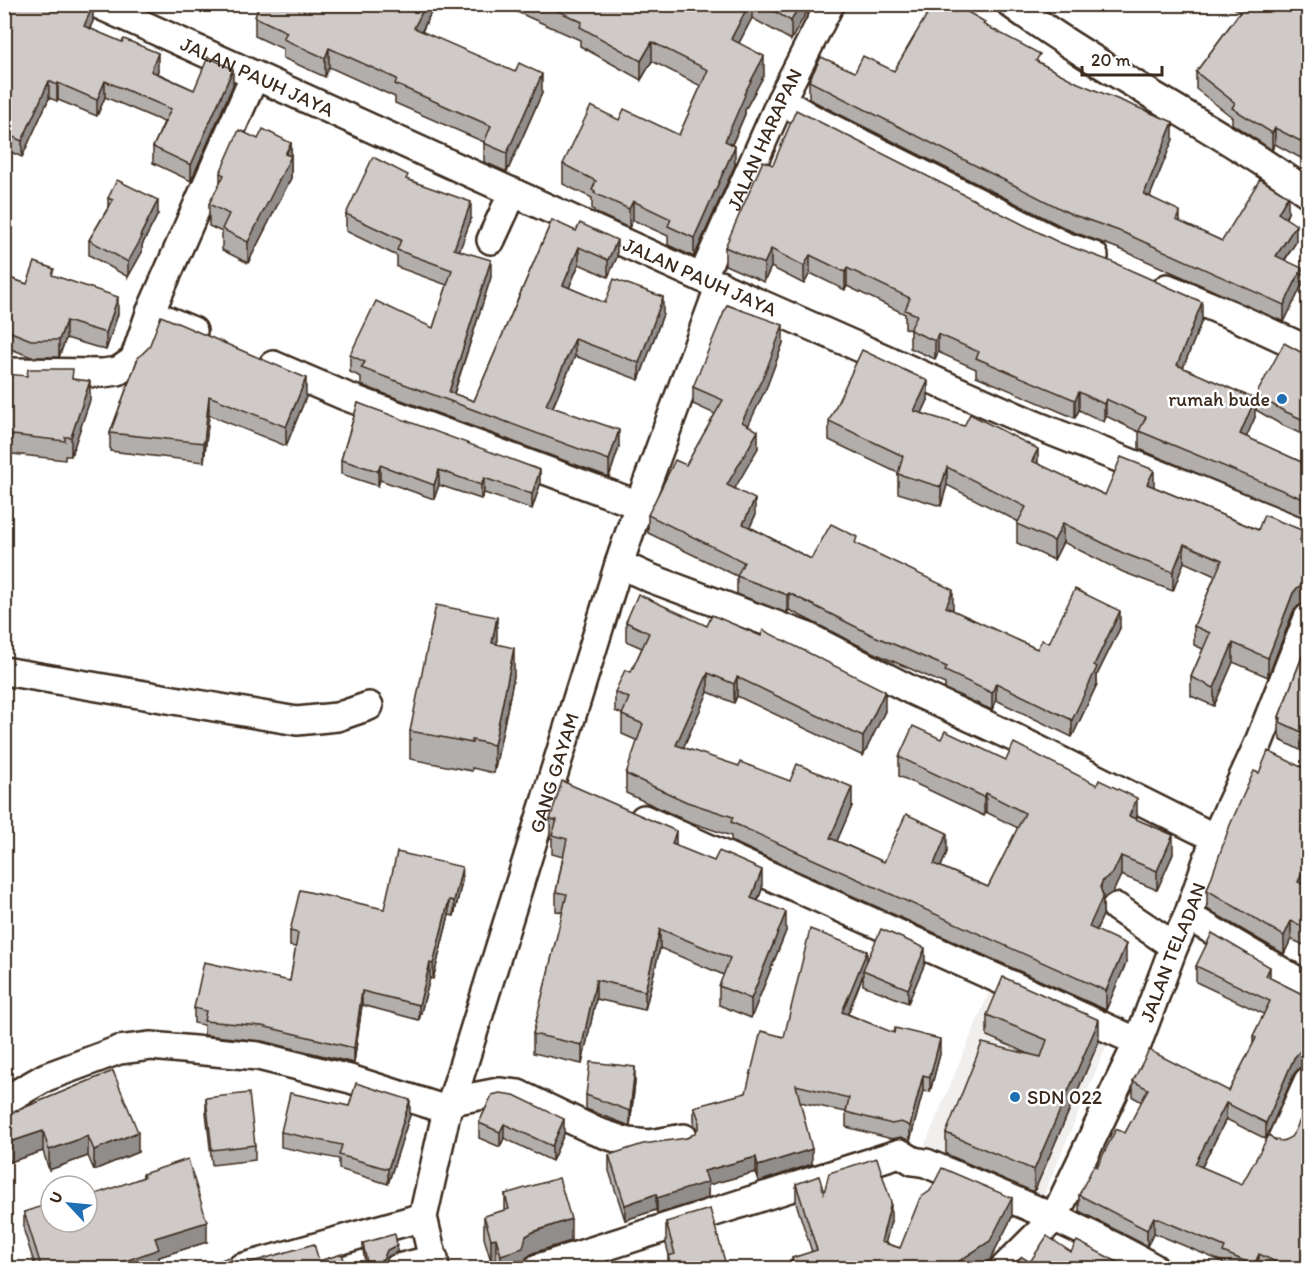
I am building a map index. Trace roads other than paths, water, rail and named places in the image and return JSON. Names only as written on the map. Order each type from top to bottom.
[{"type":"street","name":"JALAN PAUH JAYA","points":[[97,4],[711,282],[1033,424],[1308,535]]},
{"type":"street","name":"JALAN HARAPAN","points":[[711,282],[781,100],[830,4]]},
{"type":"street","points":[[1011,4],[1080,52],[1265,162],[1308,193]]},
{"type":"street","points":[[4,372],[118,372],[134,360],[150,313],[255,75]]},
{"type":"street","points":[[781,100],[1065,246],[1116,264]]},
{"type":"street","points":[[491,240],[513,192]]},
{"type":"street","points":[[1148,279],[1308,350]]},
{"type":"street","name":"GANG GAYAM","points":[[435,1264],[423,1217],[449,1106],[563,782],[619,564],[711,282]]},
{"type":"street","points":[[150,313],[215,340]]},
{"type":"street","points":[[248,354],[345,396],[639,505]]},
{"type":"street","points":[[619,564],[650,578],[808,637],[911,690],[1016,738],[1215,838]]},
{"type":"street","name":"JALAN TELADAN","points":[[1004,1269],[1054,1218],[1138,1042],[1174,946],[1188,916],[1215,838],[1267,752],[1308,618]]},
{"type":"street","points":[[4,671],[297,721],[337,717],[369,706]]},
{"type":"street","points":[[617,806],[1138,1042]]},
{"type":"street","points":[[1116,907],[1174,946]]},
{"type":"street","points":[[1188,916],[1308,987]]},
{"type":"street","points":[[4,1101],[46,1077],[119,1050],[151,1046],[258,1056],[449,1106],[499,1092],[518,1094],[595,1131],[628,1142],[649,1144],[684,1138]]},
{"type":"street","points":[[1281,1141],[1308,1081]]},
{"type":"street","points":[[538,1269],[900,1153],[914,1161],[926,1163],[1054,1218],[1154,1269]]},
{"type":"street","points":[[241,1269],[423,1217]]},
{"type":"street","points":[[398,1269],[435,1264]]},
{"type":"place","name":"rumah bude","points":[[1282,399]]},
{"type":"place","name":"SDN 022","points":[[1015,1097]]}]
